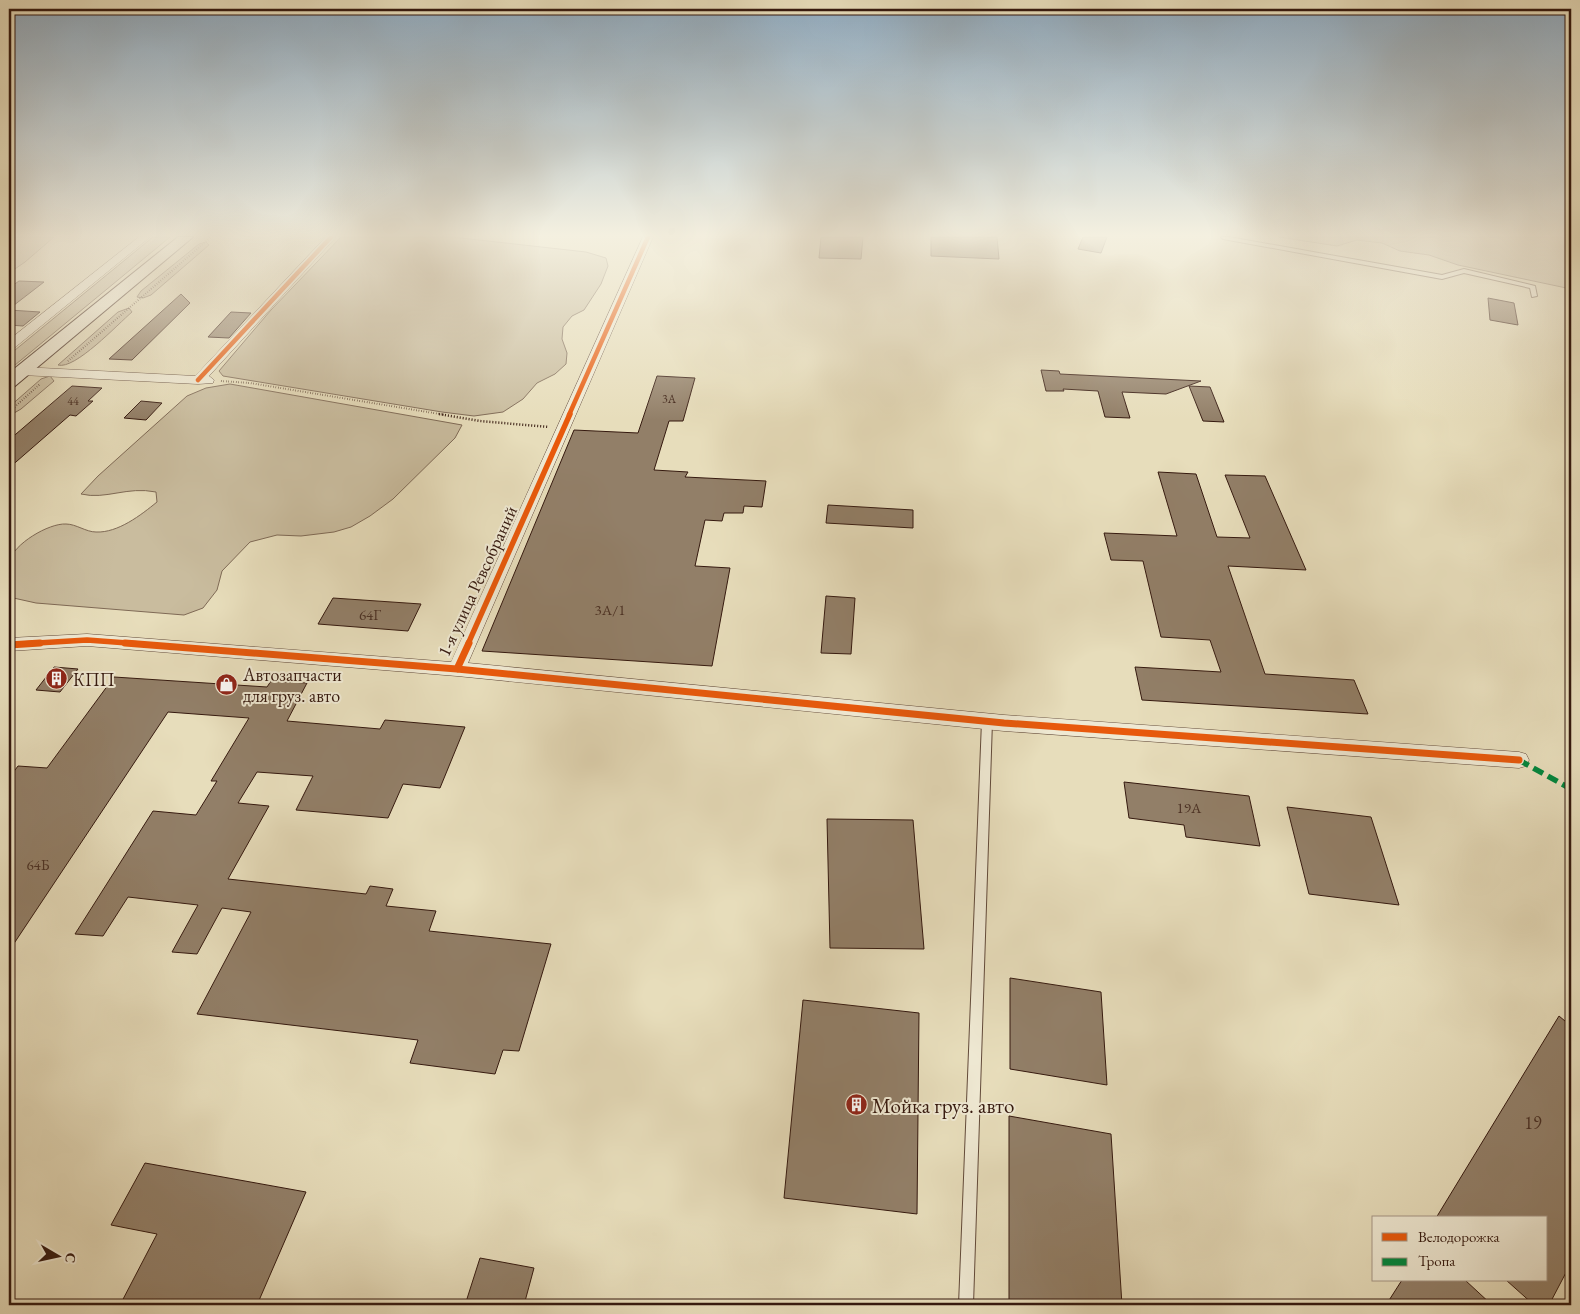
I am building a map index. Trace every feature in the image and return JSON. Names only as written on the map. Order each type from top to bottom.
[{"type":"main road","points":[[9,382],[110,298]]},
{"type":"street","points":[[9,346],[68,298]]},
{"type":"street","points":[[22,371],[203,380],[276,298]]},
{"type":"street","name":"1-я улица Ревсобраний","points":[[9,645],[87,640],[457,669],[620,298]]},
{"type":"street","points":[[457,669],[987,721],[1520,760]]},
{"type":"lane","points":[[966,1305],[987,721]]},
{"type":"path","points":[[9,412],[139,298]]},
{"type":"path","points":[[203,380],[250,384],[480,421],[562,428]]},
{"type":"shaded area","points":[[78,298],[96,298],[9,370],[9,355]]},
{"type":"shaded area","points":[[282,298],[592,298],[584,310],[572,316],[563,327],[562,339],[567,353],[566,364],[555,374],[537,383],[523,399],[503,412],[474,416],[223,376],[219,371]]},
{"type":"shaded area","points":[[129,308],[132,312],[85,354],[75,361],[65,365],[58,365],[118,312]]},
{"type":"shaded area","points":[[50,376],[54,381],[21,409],[9,416],[9,407],[41,379]]},
{"type":"shaded area","points":[[230,384],[462,425],[455,438],[393,499],[351,527],[334,532],[301,536],[277,535],[250,542],[222,571],[217,590],[203,608],[184,615],[36,603],[9,597],[9,562],[17,548],[33,536],[50,527],[66,524],[92,532],[113,530],[157,502],[156,492],[136,491],[99,495],[81,494],[98,476],[187,396],[206,388]]},
{"type":"building","points":[[9,298],[23,298],[9,309]]},
{"type":"building","points":[[176,298],[185,298],[190,303],[132,360],[109,359]]},
{"type":"building","points":[[1488,298],[1514,303],[1518,325],[1490,320]]},
{"type":"building","points":[[9,310],[40,312],[23,326],[9,325]]},
{"type":"building","points":[[231,312],[251,313],[229,338],[208,337]]},
{"type":"building","points":[[1041,370],[1059,371],[1060,374],[1201,381],[1166,394],[1122,392],[1130,418],[1105,417],[1098,391],[1063,389],[1064,391],[1046,391]]},
{"type":"building","points":[[657,376],[695,378],[683,421],[669,421],[654,470],[688,472],[685,477],[766,481],[762,507],[744,506],[743,513],[724,513],[722,521],[705,520],[695,566],[730,568],[712,666],[482,651],[574,430],[638,433]]},
{"type":"building","points":[[72,386],[102,388],[88,401],[93,401],[76,416],[70,415],[9,468],[9,440]]},
{"type":"building","points":[[1189,386],[1210,387],[1224,422],[1203,421]]},
{"type":"building","points":[[141,401],[162,403],[146,420],[124,418]]},
{"type":"building","points":[[1158,472],[1196,474],[1217,537],[1250,538],[1225,475],[1265,476],[1306,570],[1228,566],[1265,674],[1354,680],[1368,714],[1142,700],[1135,667],[1221,672],[1210,640],[1161,637],[1143,561],[1111,560],[1104,533],[1177,536]]},
{"type":"building","points":[[828,505],[913,510],[913,528],[826,523]]},
{"type":"building","points":[[826,596],[855,598],[851,654],[821,653]]},
{"type":"building","points":[[333,598],[421,604],[408,631],[318,624]]},
{"type":"building","name":"КПП","points":[[54,667],[78,669],[60,692],[36,690]]},
{"type":"building","points":[[114,677],[267,687],[271,681],[307,683],[287,721],[380,729],[385,720],[465,727],[440,788],[403,784],[388,818],[296,810],[313,776],[257,772],[238,803],[269,806],[228,879],[366,894],[370,886],[393,889],[386,906],[436,911],[429,931],[551,944],[519,1051],[503,1050],[495,1074],[410,1063],[418,1040],[197,1014],[251,912],[222,908],[197,954],[172,952],[198,905],[128,897],[103,936],[75,934],[153,811],[196,815],[217,781],[211,781],[249,718],[168,712],[9,951],[9,778],[18,766],[47,768]]},
{"type":"building","points":[[1124,782],[1249,796],[1260,846],[1186,837],[1184,825],[1129,818]]},
{"type":"building","points":[[1287,807],[1371,817],[1399,905],[1309,894]]},
{"type":"building","points":[[827,819],[913,820],[924,949],[830,948]]},
{"type":"building","points":[[1010,978],[1101,992],[1107,1085],[1010,1069]]},
{"type":"building","name":"Мойка груз. авто","points":[[803,1000],[919,1013],[917,1214],[784,1198]]},
{"type":"building","points":[[1559,1016],[1571,1026],[1571,1263],[1549,1305],[1534,1305],[1508,1282],[1548,1282],[1548,1216],[1437,1216]]},
{"type":"building","points":[[1009,1116],[1111,1134],[1122,1305],[1009,1305]]},
{"type":"building","points":[[145,1163],[306,1192],[257,1305],[120,1305],[157,1234],[111,1225]]},
{"type":"building","points":[[480,1258],[534,1268],[524,1305],[465,1305]]},
{"type":"building","points":[[1401,1282],[1467,1282],[1492,1305],[1386,1305]]},
{"type":"marked path","points":[[1519,760],[1571,789]]},
{"type":"cycle path","points":[[198,380],[274,298]]},
{"type":"cycle path","points":[[457,669],[621,298]]},
{"type":"cycle path","points":[[9,645],[87,640],[457,669],[1004,723],[1519,760]]},
{"type":"place","name":"КПП","points":[[57,679]]},
{"type":"place","name":"Автозапчасти для груз. авто","points":[[227,684]]},
{"type":"place","name":"Мойка груз. авто","points":[[856,1105]]}]
